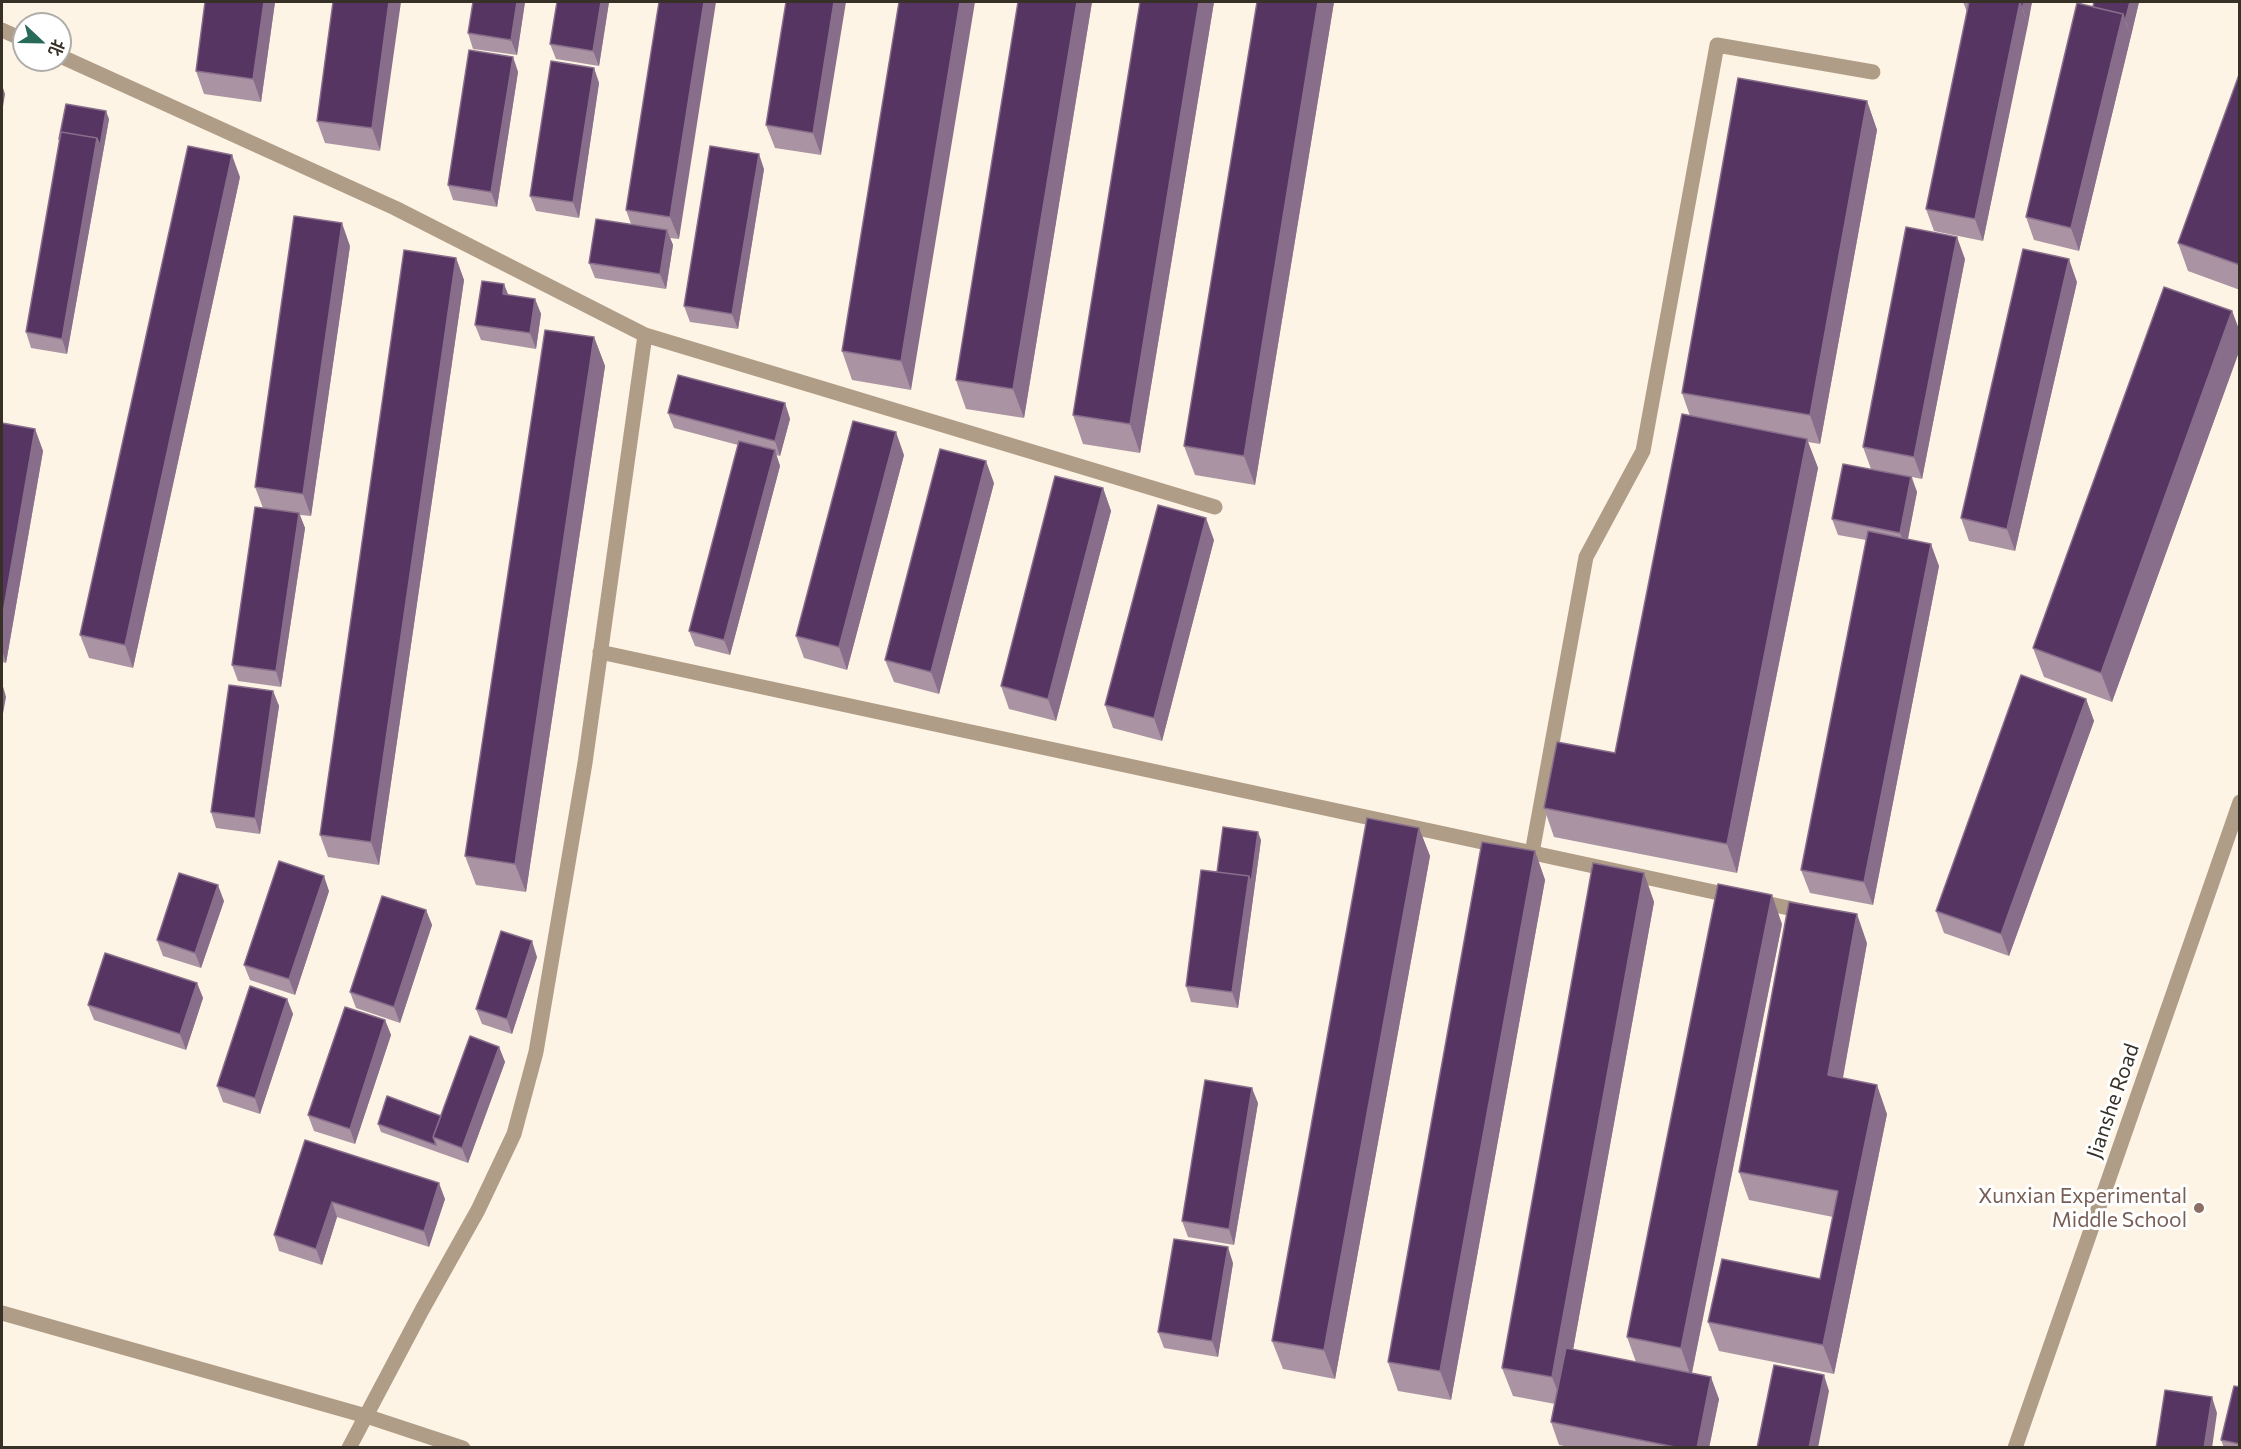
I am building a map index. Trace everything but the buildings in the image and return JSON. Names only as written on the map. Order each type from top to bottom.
[{"type":"street","points":[[1532,853],[1586,557],[1643,451],[1717,45],[1873,72]]},
{"type":"street","points":[[72,61],[395,208],[645,335],[1215,507]]},
{"type":"street","points":[[349,1448],[478,1210],[514,1134],[536,1052],[585,764],[645,335]]},
{"type":"street","points":[[600,652],[1824,916]]},
{"type":"street","name":"Jianshe Road","points":[[2015,1448],[2240,802]]},
{"type":"street","points":[[2,1313],[366,1416],[463,1448]]},
{"type":"place","name":"Xunxian Experimental Middle School","points":[[2199,1208]]}]
